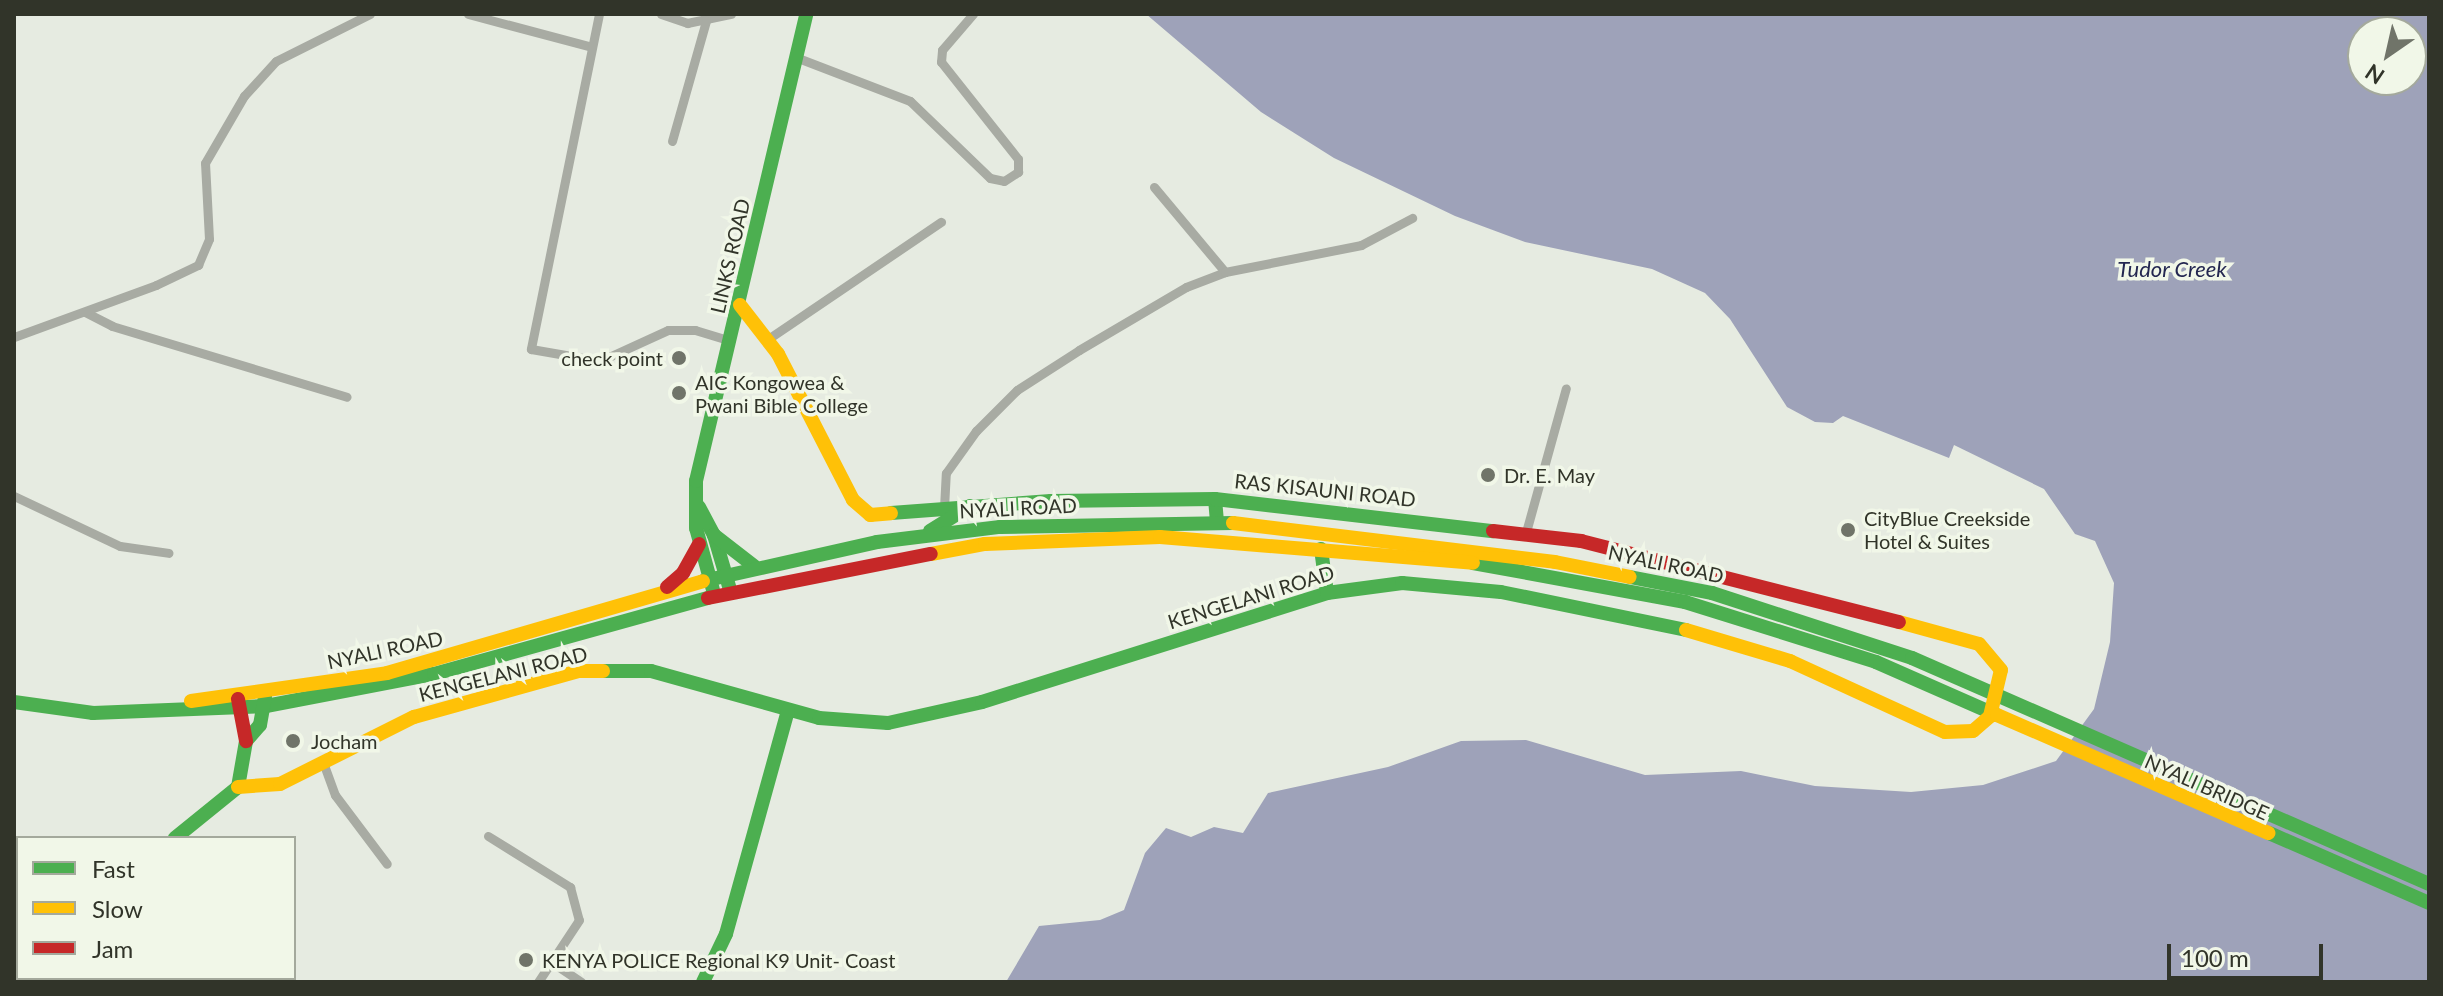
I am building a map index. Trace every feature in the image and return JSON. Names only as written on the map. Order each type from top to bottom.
[{"type":"main road","name":"LINKS ROAD","points":[[715,596],[699,544],[696,481],[706,428],[740,305],[798,58],[803,14]]},
{"type":"main road","name":"RAS KISAUNI ROAD","points":[[740,305],[764,334],[860,508],[876,516],[970,506],[1215,499],[1526,532],[1669,560],[1979,644],[2001,670],[1990,716],[1973,731],[1953,734]]},
{"type":"main road","points":[[735,324],[764,334]]},
{"type":"main road","points":[[1215,499],[1217,522]]},
{"type":"main road","points":[[921,536],[970,506]]},
{"type":"main road","name":"LINKS ROAD","points":[[699,507],[714,535],[731,593]]},
{"type":"main road","name":"NYALI ROAD","points":[[265,700],[442,659],[754,566],[921,536],[1000,527],[1217,522],[1485,550],[1676,585],[1828,629],[1976,686]]},
{"type":"main road","points":[[714,535],[754,566]]},
{"type":"main road","name":"NYALI ROAD","points":[[14,702],[61,707],[265,700],[434,674],[715,596],[940,549],[1012,542],[1160,537],[1503,566],[1685,602],[1876,662],[1972,702]]},
{"type":"main road","points":[[663,591],[683,573],[699,544]]},
{"type":"main road","points":[[1321,549],[1327,593]]},
{"type":"main road","name":"KENGELANI ROAD","points":[[238,787],[280,784],[324,765],[414,717],[579,671],[651,671],[788,710],[848,722],[923,718],[1327,593],[1402,583],[1472,588],[1667,625],[1790,661],[1953,734]]},
{"type":"main road","name":"NYALI BRIDGE","points":[[1976,686],[2429,884]]},
{"type":"main road","points":[[246,741],[258,729],[265,700]]},
{"type":"main road","name":"NYALI BRIDGE","points":[[1972,702],[2196,805],[2429,903]]},
{"type":"main road","points":[[177,836],[238,787],[246,741],[238,703]]},
{"type":"main road","points":[[703,982],[726,934],[788,710]]},
{"type":"street","points":[[14,337],[85,312],[198,265],[209,239],[205,163],[244,96],[276,61],[370,14]]},
{"type":"street","points":[[468,14],[592,47]]},
{"type":"street","points":[[599,14],[531,349],[600,361],[668,330],[695,330],[730,341]]},
{"type":"street","points":[[661,14],[687,23],[731,14]]},
{"type":"street","points":[[798,58],[910,101],[990,178],[1004,181],[1018,172],[1018,159],[941,62],[942,50],[973,14]]},
{"type":"street","points":[[672,141],[706,21]]},
{"type":"street","points":[[1154,187],[1225,272]]},
{"type":"street","points":[[944,508],[942,488],[949,468],[976,431],[1017,390],[1186,287],[1225,272],[1361,245],[1412,218]]},
{"type":"street","points":[[764,334],[941,222]]},
{"type":"street","points":[[85,312],[112,326],[347,397]]},
{"type":"street","points":[[1526,532],[1566,388]]},
{"type":"street","points":[[14,496],[120,546],[169,553]]},
{"type":"street","points":[[324,765],[335,795],[387,864]]},
{"type":"street","points":[[488,836],[570,887],[579,920],[538,982]]},
{"type":"street","points":[[553,963],[581,982]]},
{"type":"water","name":"Tudor Creek","points":[[1146,14],[2429,14],[2429,982],[1006,982],[1039,926],[1100,920],[1124,910],[1145,853],[1166,828],[1191,837],[1214,827],[1243,833],[1268,793],[1388,767],[1461,741],[1526,740],[1645,775],[1741,771],[1815,786],[1911,792],[1983,785],[2056,761],[2094,709],[2110,642],[2114,583],[2095,541],[2075,534],[2044,489],[1954,445],[1949,458],[1843,416],[1833,423],[1815,422],[1787,407],[1730,319],[1705,293],[1652,269],[1525,242],[1455,216],[1334,158],[1261,112]]},
{"type":"traffic: fast","points":[[713,590],[696,528],[696,481],[806,14]]},
{"type":"traffic: fast","points":[[891,513],[1051,501],[1215,499],[1493,531]]},
{"type":"traffic: fast","points":[[1215,499],[1217,522]]},
{"type":"traffic: fast","points":[[930,531],[970,506]]},
{"type":"traffic: fast","points":[[699,507],[714,535],[731,593]]},
{"type":"traffic: fast","points":[[703,581],[877,542],[1000,527],[1233,523]]},
{"type":"traffic: fast","points":[[714,535],[754,566]]},
{"type":"traffic: fast","points":[[1321,549],[1327,593]]},
{"type":"traffic: fast","points":[[1473,563],[1685,602],[1876,662],[1997,715]]},
{"type":"traffic: fast","points":[[1630,577],[1712,593],[1912,658],[2429,884]]},
{"type":"traffic: fast","points":[[603,671],[651,671],[819,718],[888,723],[982,702],[1327,593],[1402,583],[1501,592],[1686,630]]},
{"type":"traffic: fast","points":[[14,702],[93,713],[266,706],[434,674],[708,598]]},
{"type":"traffic: fast","points":[[177,836],[238,787],[246,741],[260,725],[265,696]]},
{"type":"traffic: fast","points":[[703,982],[726,934],[788,710]]},
{"type":"traffic: fast","points":[[2269,833],[2429,903]]},
{"type":"traffic: slow","points":[[740,305],[778,354],[853,500],[870,515],[891,513]]},
{"type":"traffic: slow","points":[[1233,523],[1555,562],[1630,577]]},
{"type":"traffic: slow","points":[[931,554],[985,544],[1160,537],[1473,563]]},
{"type":"traffic: slow","points":[[191,701],[387,673],[703,581]]},
{"type":"traffic: slow","points":[[1686,630],[1790,661],[1945,732],[1973,731],[1990,716],[2001,670],[1979,644],[1899,622]]},
{"type":"traffic: slow","points":[[238,787],[280,784],[414,717],[579,671],[603,671]]},
{"type":"traffic: slow","points":[[1997,715],[2269,833]]},
{"type":"traffic: jam","points":[[1493,531],[1581,541],[1899,622]]},
{"type":"traffic: jam","points":[[667,587],[683,573],[699,544]]},
{"type":"traffic: jam","points":[[708,598],[931,554]]},
{"type":"traffic: jam","points":[[238,699],[246,741]]},
{"type":"place","name":"check point","points":[[679,358]]},
{"type":"place","name":"AIC Kongowea & Pwani Bible College","points":[[679,393]]},
{"type":"place","name":"Dr. E. May","points":[[1488,475]]},
{"type":"place","name":"CityBlue Creekside Hotel & Suites","points":[[1848,530]]},
{"type":"place","name":"Jocham","points":[[293,741]]},
{"type":"place","name":"KENYA POLICE Regional K9 Unit- Coast","points":[[526,960]]}]
